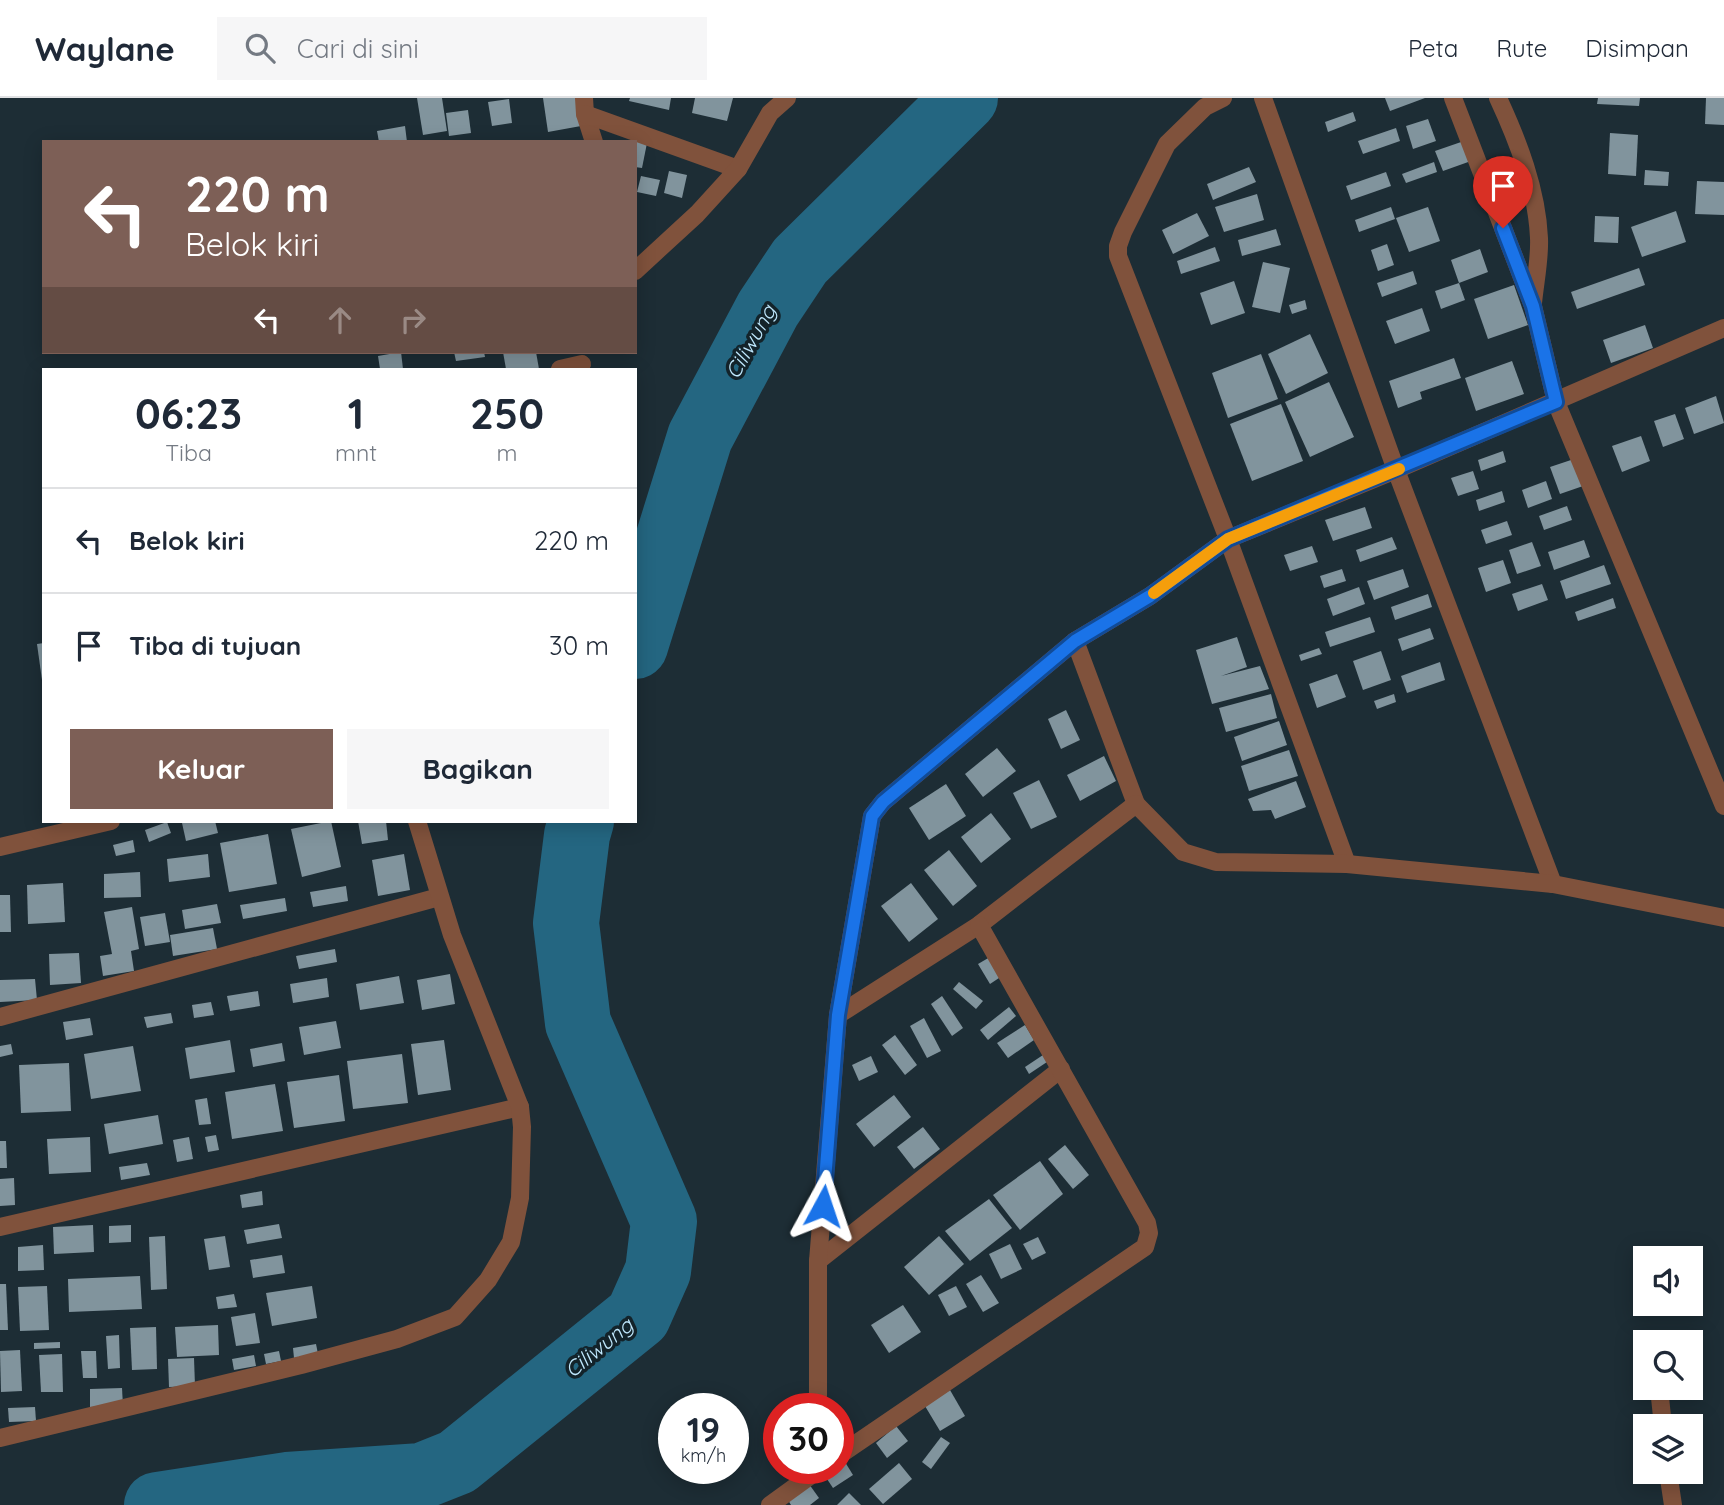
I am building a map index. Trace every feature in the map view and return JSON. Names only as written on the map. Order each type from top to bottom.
[{"type":"street","points":[[637,269],[697,214],[738,169],[771,105],[787,98]]},
{"type":"street","points":[[1223,98],[1205,107],[1167,144],[1123,232],[1118,256],[1228,539],[1347,864]]},
{"type":"street","points":[[1262,98],[1396,470],[1553,884]]},
{"type":"street","points":[[1453,98],[1533,306],[1556,402],[1724,807]]},
{"type":"street","points":[[1499,98],[1517,140],[1537,213],[1539,241],[1533,306]]},
{"type":"street","points":[[585,106],[738,169]]},
{"type":"street","points":[[585,106],[594,140]]},
{"type":"street","points":[[818,1393],[818,1261],[838,1015],[872,816],[883,802],[1075,641],[1150,596],[1228,539],[1556,402],[1724,328]]},
{"type":"street","points":[[563,368],[583,362]]},
{"type":"street","points":[[1075,641],[1136,804],[1183,852],[1216,862],[1347,864],[1553,884],[1724,918]]},
{"type":"street","points":[[838,1015],[979,925],[1136,804]]},
{"type":"street","points":[[0,847],[102,823]]},
{"type":"street","points":[[0,1438],[397,1339],[455,1317],[488,1280],[511,1242],[520,1198],[520,1107],[452,935],[418,823]]},
{"type":"street","points":[[0,1017],[439,897]]},
{"type":"street","points":[[854,1445],[1145,1247],[1149,1233],[1147,1223],[979,925]]},
{"type":"street","points":[[818,1261],[1061,1069]]},
{"type":"street","points":[[0,1227],[520,1107]]},
{"type":"street","points":[[771,1505],[793,1484]]},
{"type":"street","points":[[1670,1484],[1673,1505]]},
{"type":"building","points":[[417,98],[442,98],[447,131],[423,135]]},
{"type":"building","points":[[543,98],[576,98],[581,126],[548,132]]},
{"type":"building","points":[[630,98],[671,98],[669,110],[629,101]]},
{"type":"building","points":[[695,98],[733,98],[727,121],[692,113]]},
{"type":"building","points":[[1385,98],[1425,98],[1390,111]]},
{"type":"building","points":[[1598,98],[1640,98],[1639,106],[1597,104]]},
{"type":"building","points":[[1706,98],[1724,98],[1724,125],[1705,124]]},
{"type":"building","points":[[509,99],[512,123],[492,126],[488,102]]},
{"type":"building","points":[[468,110],[471,133],[449,136],[446,113]]},
{"type":"building","points":[[1353,112],[1356,121],[1328,132],[1325,122]]},
{"type":"building","points":[[1428,119],[1436,141],[1413,149],[1406,126]]},
{"type":"building","points":[[405,126],[407,140],[379,140],[377,131]]},
{"type":"building","points":[[1396,128],[1400,141],[1363,154],[1358,141]]},
{"type":"building","points":[[1610,133],[1638,135],[1636,176],[1608,174]]},
{"type":"building","points":[[637,141],[647,143],[642,168],[637,167]]},
{"type":"building","points":[[1464,141],[1471,161],[1443,171],[1435,151]]},
{"type":"building","points":[[1434,162],[1437,172],[1406,183],[1402,174]]},
{"type":"building","points":[[1249,167],[1256,182],[1213,200],[1207,184]]},
{"type":"building","points":[[1645,170],[1669,172],[1668,186],[1644,185]]},
{"type":"building","points":[[669,171],[687,175],[682,198],[664,193]]},
{"type":"building","points":[[1386,172],[1391,186],[1351,200],[1346,186]]},
{"type":"building","points":[[641,176],[660,180],[656,196],[637,192]]},
{"type":"building","points":[[1697,181],[1724,182],[1724,215],[1695,214]]},
{"type":"building","points":[[1257,194],[1264,220],[1224,232],[1215,207]]},
{"type":"building","points":[[1391,207],[1395,219],[1359,232],[1355,220]]},
{"type":"building","points":[[1428,207],[1440,241],[1409,252],[1396,218]]},
{"type":"building","points":[[1676,211],[1686,242],[1642,257],[1631,227]]},
{"type":"building","points":[[1197,213],[1209,236],[1173,254],[1162,230]]},
{"type":"building","points":[[1595,216],[1619,217],[1618,243],[1594,242]]},
{"type":"building","points":[[1276,229],[1281,245],[1242,256],[1238,240]]},
{"type":"building","points":[[1387,244],[1394,265],[1378,271],[1371,250]]},
{"type":"building","points":[[1215,247],[1220,261],[1181,274],[1177,261]]},
{"type":"building","points":[[1480,249],[1488,272],[1459,283],[1451,260]]},
{"type":"building","points":[[1263,262],[1290,268],[1280,313],[1252,307]]},
{"type":"building","points":[[1639,268],[1645,285],[1577,309],[1571,292]]},
{"type":"building","points":[[1413,271],[1417,284],[1382,297],[1377,283]]},
{"type":"building","points":[[1234,281],[1245,313],[1211,325],[1200,293]]},
{"type":"building","points":[[1459,283],[1465,300],[1441,309],[1435,291]]},
{"type":"building","points":[[1514,285],[1528,325],[1488,339],[1474,299]]},
{"type":"building","points":[[1305,300],[1307,309],[1292,314],[1289,305]]},
{"type":"building","points":[[1422,308],[1430,331],[1395,344],[1386,321]]},
{"type":"building","points":[[1645,325],[1653,348],[1611,363],[1603,340]]},
{"type":"building","points":[[1310,334],[1328,373],[1286,394],[1268,354]]},
{"type":"building","points":[[401,354],[403,368],[380,368],[378,356]]},
{"type":"building","points":[[454,354],[484,354],[485,357],[456,361]]},
{"type":"building","points":[[503,354],[536,354],[539,368],[506,368]]},
{"type":"building","points":[[1261,354],[1278,399],[1228,418],[1212,373]]},
{"type":"building","points":[[1454,358],[1461,378],[1420,392],[1422,399],[1398,408],[1389,381]]},
{"type":"building","points":[[1512,361],[1524,394],[1476,411],[1465,378]]},
{"type":"building","points":[[1329,382],[1354,437],[1310,457],[1285,402]]},
{"type":"building","points":[[1716,396],[1724,423],[1694,434],[1685,408]]},
{"type":"building","points":[[1281,404],[1303,461],[1252,481],[1230,424]]},
{"type":"building","points":[[1675,414],[1684,439],[1663,447],[1654,421]]},
{"type":"building","points":[[1641,436],[1650,461],[1622,472],[1612,446]]},
{"type":"building","points":[[1503,451],[1506,462],[1481,471],[1478,460]]},
{"type":"building","points":[[1577,458],[1586,485],[1560,494],[1550,467]]},
{"type":"building","points":[[1473,471],[1479,489],[1458,496],[1451,478]]},
{"type":"building","points":[[1546,481],[1552,499],[1528,508],[1522,490]]},
{"type":"building","points":[[1502,491],[1505,502],[1479,511],[1476,500]]},
{"type":"building","points":[[1567,506],[1572,520],[1544,530],[1539,516]]},
{"type":"building","points":[[1365,507],[1372,528],[1333,541],[1325,520]]},
{"type":"building","points":[[1507,521],[1512,535],[1486,544],[1481,530]]},
{"type":"building","points":[[1392,537],[1397,549],[1360,562],[1356,550]]},
{"type":"building","points":[[1584,540],[1590,557],[1554,570],[1548,552]]},
{"type":"building","points":[[1532,542],[1541,566],[1517,574],[1509,550]]},
{"type":"building","points":[[1312,546],[1318,562],[1290,571],[1284,555]]},
{"type":"building","points":[[1503,560],[1511,583],[1486,592],[1478,568]]},
{"type":"building","points":[[1604,565],[1611,584],[1566,599],[1560,581]]},
{"type":"building","points":[[1342,569],[1346,581],[1324,588],[1320,576]]},
{"type":"building","points":[[1403,569],[1409,587],[1374,600],[1367,581]]},
{"type":"building","points":[[1542,584],[1548,600],[1518,611],[1512,594]]},
{"type":"building","points":[[1359,587],[1365,604],[1333,616],[1327,599]]},
{"type":"building","points":[[1428,594],[1432,607],[1395,620],[1391,607]]},
{"type":"building","points":[[1613,598],[1616,608],[1578,621],[1575,612]]},
{"type":"building","points":[[1370,617],[1375,632],[1330,647],[1325,632]]},
{"type":"building","points":[[1430,628],[1434,639],[1402,651],[1398,639]]},
{"type":"building","points":[[1237,637],[1247,667],[1221,676],[1260,666],[1269,689],[1212,704],[1196,650]]},
{"type":"building","points":[[42,643],[42,680],[37,644]]},
{"type":"building","points":[[1319,648],[1322,654],[1301,661],[1299,655]]},
{"type":"building","points":[[1381,651],[1391,680],[1363,690],[1353,661]]},
{"type":"building","points":[[1440,662],[1445,680],[1407,693],[1401,676]]},
{"type":"building","points":[[1337,674],[1346,697],[1317,708],[1309,684]]},
{"type":"building","points":[[1271,694],[1277,718],[1226,732],[1219,708]]},
{"type":"building","points":[[1394,694],[1396,702],[1377,709],[1374,701]]},
{"type":"building","points":[[1066,710],[1080,740],[1061,749],[1048,719]]},
{"type":"building","points":[[1279,721],[1287,745],[1242,761],[1234,737]]},
{"type":"building","points":[[997,748],[1016,771],[983,797],[965,774]]},
{"type":"building","points":[[1289,750],[1298,776],[1249,791],[1241,766]]},
{"type":"building","points":[[1104,756],[1116,781],[1080,801],[1067,775]]},
{"type":"building","points":[[1039,780],[1057,817],[1031,829],[1013,793]]},
{"type":"building","points":[[1296,781],[1306,807],[1275,819],[1271,810],[1253,811],[1248,799]]},
{"type":"building","points":[[946,784],[966,816],[929,840],[909,808]]},
{"type":"building","points":[[991,813],[1011,839],[981,863],[961,837]]},
{"type":"building","points":[[167,823],[171,833],[149,842],[145,830]]},
{"type":"building","points":[[182,823],[216,823],[218,833],[186,841]]},
{"type":"building","points":[[331,823],[341,867],[302,877],[291,829]]},
{"type":"building","points":[[358,823],[386,823],[388,840],[362,844]]},
{"type":"building","points":[[268,834],[277,884],[229,892],[220,843]]},
{"type":"building","points":[[133,840],[135,852],[116,856],[113,845]]},
{"type":"building","points":[[949,850],[977,886],[953,906],[924,870]]},
{"type":"building","points":[[208,854],[210,877],[169,882],[167,859]]},
{"type":"building","points":[[404,854],[410,890],[378,896],[372,860]]},
{"type":"building","points":[[140,872],[141,897],[104,898],[104,874]]},
{"type":"building","points":[[63,883],[65,922],[28,924],[27,885]]},
{"type":"building","points":[[911,883],[938,919],[909,942],[881,906]]},
{"type":"building","points":[[346,886],[348,901],[313,907],[310,892]]},
{"type":"building","points":[[0,895],[10,895],[11,932],[0,932]]},
{"type":"building","points":[[285,898],[287,911],[243,919],[240,905]]},
{"type":"building","points":[[217,904],[221,923],[185,929],[182,910]]},
{"type":"building","points":[[132,907],[139,949],[131,951],[134,971],[103,976],[100,956],[112,954],[104,912]]},
{"type":"building","points":[[165,913],[170,942],[145,946],[140,917]]},
{"type":"building","points":[[213,928],[217,949],[173,956],[170,935]]},
{"type":"building","points":[[335,949],[337,962],[299,969],[296,956]]},
{"type":"building","points":[[79,953],[81,983],[50,985],[49,954]]},
{"type":"building","points":[[990,957],[1002,976],[990,984],[978,964]]},
{"type":"building","points":[[450,974],[455,1004],[422,1010],[417,980]]},
{"type":"building","points":[[399,976],[404,1003],[360,1010],[356,984]]},
{"type":"building","points":[[327,978],[329,997],[293,1003],[290,984]]},
{"type":"building","points":[[35,979],[37,1000],[0,1002],[0,980]]},
{"type":"building","points":[[959,982],[983,1001],[976,1009],[953,989]]},
{"type":"building","points":[[258,991],[260,1006],[230,1011],[227,996]]},
{"type":"building","points":[[942,996],[963,1028],[952,1036],[931,1004]]},
{"type":"building","points":[[211,1002],[214,1015],[194,1018],[192,1005]]},
{"type":"building","points":[[1009,1007],[1016,1016],[988,1040],[980,1030]]},
{"type":"building","points":[[171,1013],[173,1023],[147,1028],[144,1017]]},
{"type":"building","points":[[90,1018],[93,1035],[66,1040],[63,1022]]},
{"type":"building","points":[[924,1018],[941,1051],[927,1058],[910,1026]]},
{"type":"building","points":[[336,1021],[341,1048],[304,1055],[299,1027]]},
{"type":"building","points":[[1025,1025],[1034,1040],[1008,1058],[997,1043]]},
{"type":"building","points":[[895,1035],[917,1065],[905,1075],[882,1045]]},
{"type":"building","points":[[230,1040],[235,1072],[190,1079],[185,1048]]},
{"type":"building","points":[[444,1040],[451,1090],[418,1095],[411,1044]]},
{"type":"building","points":[[282,1043],[285,1061],[253,1067],[250,1049]]},
{"type":"building","points":[[11,1044],[13,1054],[0,1057],[0,1046]]},
{"type":"building","points":[[133,1046],[141,1091],[91,1099],[84,1054]]},
{"type":"building","points":[[1046,1053],[1050,1060],[1029,1074],[1025,1067]]},
{"type":"building","points":[[402,1054],[408,1103],[353,1109],[347,1061]]},
{"type":"building","points":[[871,1056],[878,1072],[859,1081],[852,1065]]},
{"type":"building","points":[[69,1063],[71,1111],[21,1113],[19,1065]]},
{"type":"building","points":[[339,1075],[345,1121],[294,1128],[287,1082]]},
{"type":"building","points":[[275,1084],[283,1131],[232,1139],[225,1092]]},
{"type":"building","points":[[894,1095],[911,1117],[874,1147],[856,1124]]},
{"type":"building","points":[[207,1098],[211,1124],[199,1125],[195,1100]]},
{"type":"building","points":[[158,1115],[163,1144],[109,1154],[104,1124]]},
{"type":"building","points":[[923,1127],[940,1149],[914,1169],[897,1147]]},
{"type":"building","points":[[216,1135],[219,1150],[208,1152],[205,1137]]},
{"type":"building","points":[[90,1137],[91,1172],[49,1174],[47,1139]]},
{"type":"building","points":[[189,1137],[193,1159],[177,1162],[173,1140]]},
{"type":"building","points":[[0,1141],[6,1141],[7,1168],[0,1168]]},
{"type":"building","points":[[1065,1145],[1089,1175],[1073,1189],[1048,1159]]},
{"type":"building","points":[[1040,1161],[1063,1194],[1020,1230],[993,1195]]},
{"type":"building","points":[[147,1163],[150,1175],[121,1180],[119,1167]]},
{"type":"building","points":[[14,1178],[15,1205],[0,1206],[0,1179]]},
{"type":"building","points":[[262,1191],[263,1205],[242,1208],[240,1195]]},
{"type":"building","points":[[989,1199],[1012,1228],[970,1261],[945,1231]]},
{"type":"building","points":[[279,1224],[282,1238],[247,1244],[244,1230]]},
{"type":"building","points":[[93,1225],[94,1252],[54,1254],[53,1227]]},
{"type":"building","points":[[131,1225],[131,1242],[109,1243],[109,1226]]},
{"type":"building","points":[[165,1236],[167,1289],[151,1290],[149,1237]]},
{"type":"building","points":[[225,1236],[230,1267],[209,1270],[204,1239]]},
{"type":"building","points":[[939,1236],[964,1264],[929,1295],[904,1267]]},
{"type":"building","points":[[1038,1237],[1046,1253],[1032,1260],[1023,1244]]},
{"type":"building","points":[[1010,1244],[1022,1269],[1001,1279],[989,1254]]},
{"type":"building","points":[[43,1245],[44,1270],[18,1271],[18,1247]]},
{"type":"building","points":[[282,1255],[285,1273],[253,1278],[250,1260]]},
{"type":"building","points":[[981,1275],[999,1303],[983,1312],[966,1284]]},
{"type":"building","points":[[140,1276],[142,1309],[69,1312],[68,1279]]},
{"type":"building","points":[[0,1284],[6,1284],[8,1330],[0,1330]]},
{"type":"building","points":[[47,1286],[49,1330],[20,1331],[18,1287]]},
{"type":"building","points":[[312,1286],[317,1318],[272,1326],[266,1293]]},
{"type":"building","points":[[956,1286],[967,1307],[949,1316],[938,1295]]},
{"type":"building","points":[[234,1294],[237,1307],[218,1309],[216,1297]]},
{"type":"building","points":[[903,1305],[921,1332],[889,1353],[871,1325]]},
{"type":"building","points":[[255,1313],[260,1343],[236,1346],[231,1317]]},
{"type":"building","points":[[218,1325],[219,1355],[177,1357],[175,1327]]},
{"type":"building","points":[[156,1327],[157,1369],[132,1370],[130,1328]]},
{"type":"building","points":[[119,1335],[120,1368],[108,1369],[106,1336]]},
{"type":"building","points":[[60,1342],[60,1348],[34,1349],[34,1343]]},
{"type":"building","points":[[316,1344],[318,1354],[294,1358],[293,1348]]},
{"type":"building","points":[[20,1350],[22,1391],[1,1392],[0,1351]]},
{"type":"building","points":[[81,1351],[96,1351],[97,1378],[83,1378]]},
{"type":"building","points":[[279,1351],[281,1361],[266,1364],[264,1354]]},
{"type":"building","points":[[62,1354],[63,1392],[41,1392],[39,1355]]},
{"type":"building","points":[[254,1355],[256,1366],[234,1370],[232,1359]]},
{"type":"building","points":[[194,1358],[195,1386],[169,1387],[168,1359]]},
{"type":"building","points":[[122,1388],[123,1406],[90,1407],[90,1389]]},
{"type":"building","points":[[950,1390],[965,1416],[940,1431],[925,1406]]},
{"type":"building","points":[[35,1407],[36,1421],[9,1422],[8,1408]]},
{"type":"building","points":[[896,1426],[908,1441],[887,1458],[876,1443]]},
{"type":"building","points":[[941,1437],[950,1443],[931,1469],[922,1462]]},
{"type":"building","points":[[899,1463],[912,1479],[883,1504],[869,1489]]},
{"type":"building","points":[[809,1484],[819,1498],[810,1505],[791,1505],[788,1500]]},
{"type":"building","points":[[849,1493],[861,1505],[837,1505]]},
{"type":"waterway","name":"Ciliwung","points":[[637,640],[700,437],[768,309],[800,261],[965,98]]},
{"type":"waterway","name":"Ciliwung","points":[[157,1505],[287,1485],[422,1476],[457,1462],[638,1316],[658,1271],[664,1221],[578,1023],[566,923],[580,823]]},
{"type":"slow traffic","points":[[1154,593],[1228,539],[1399,469]]},
{"type":"route","points":[[823,1206],[838,1015],[872,816],[883,802],[1075,641],[1150,596],[1228,539],[1556,402],[1533,306],[1503,228]]}]
